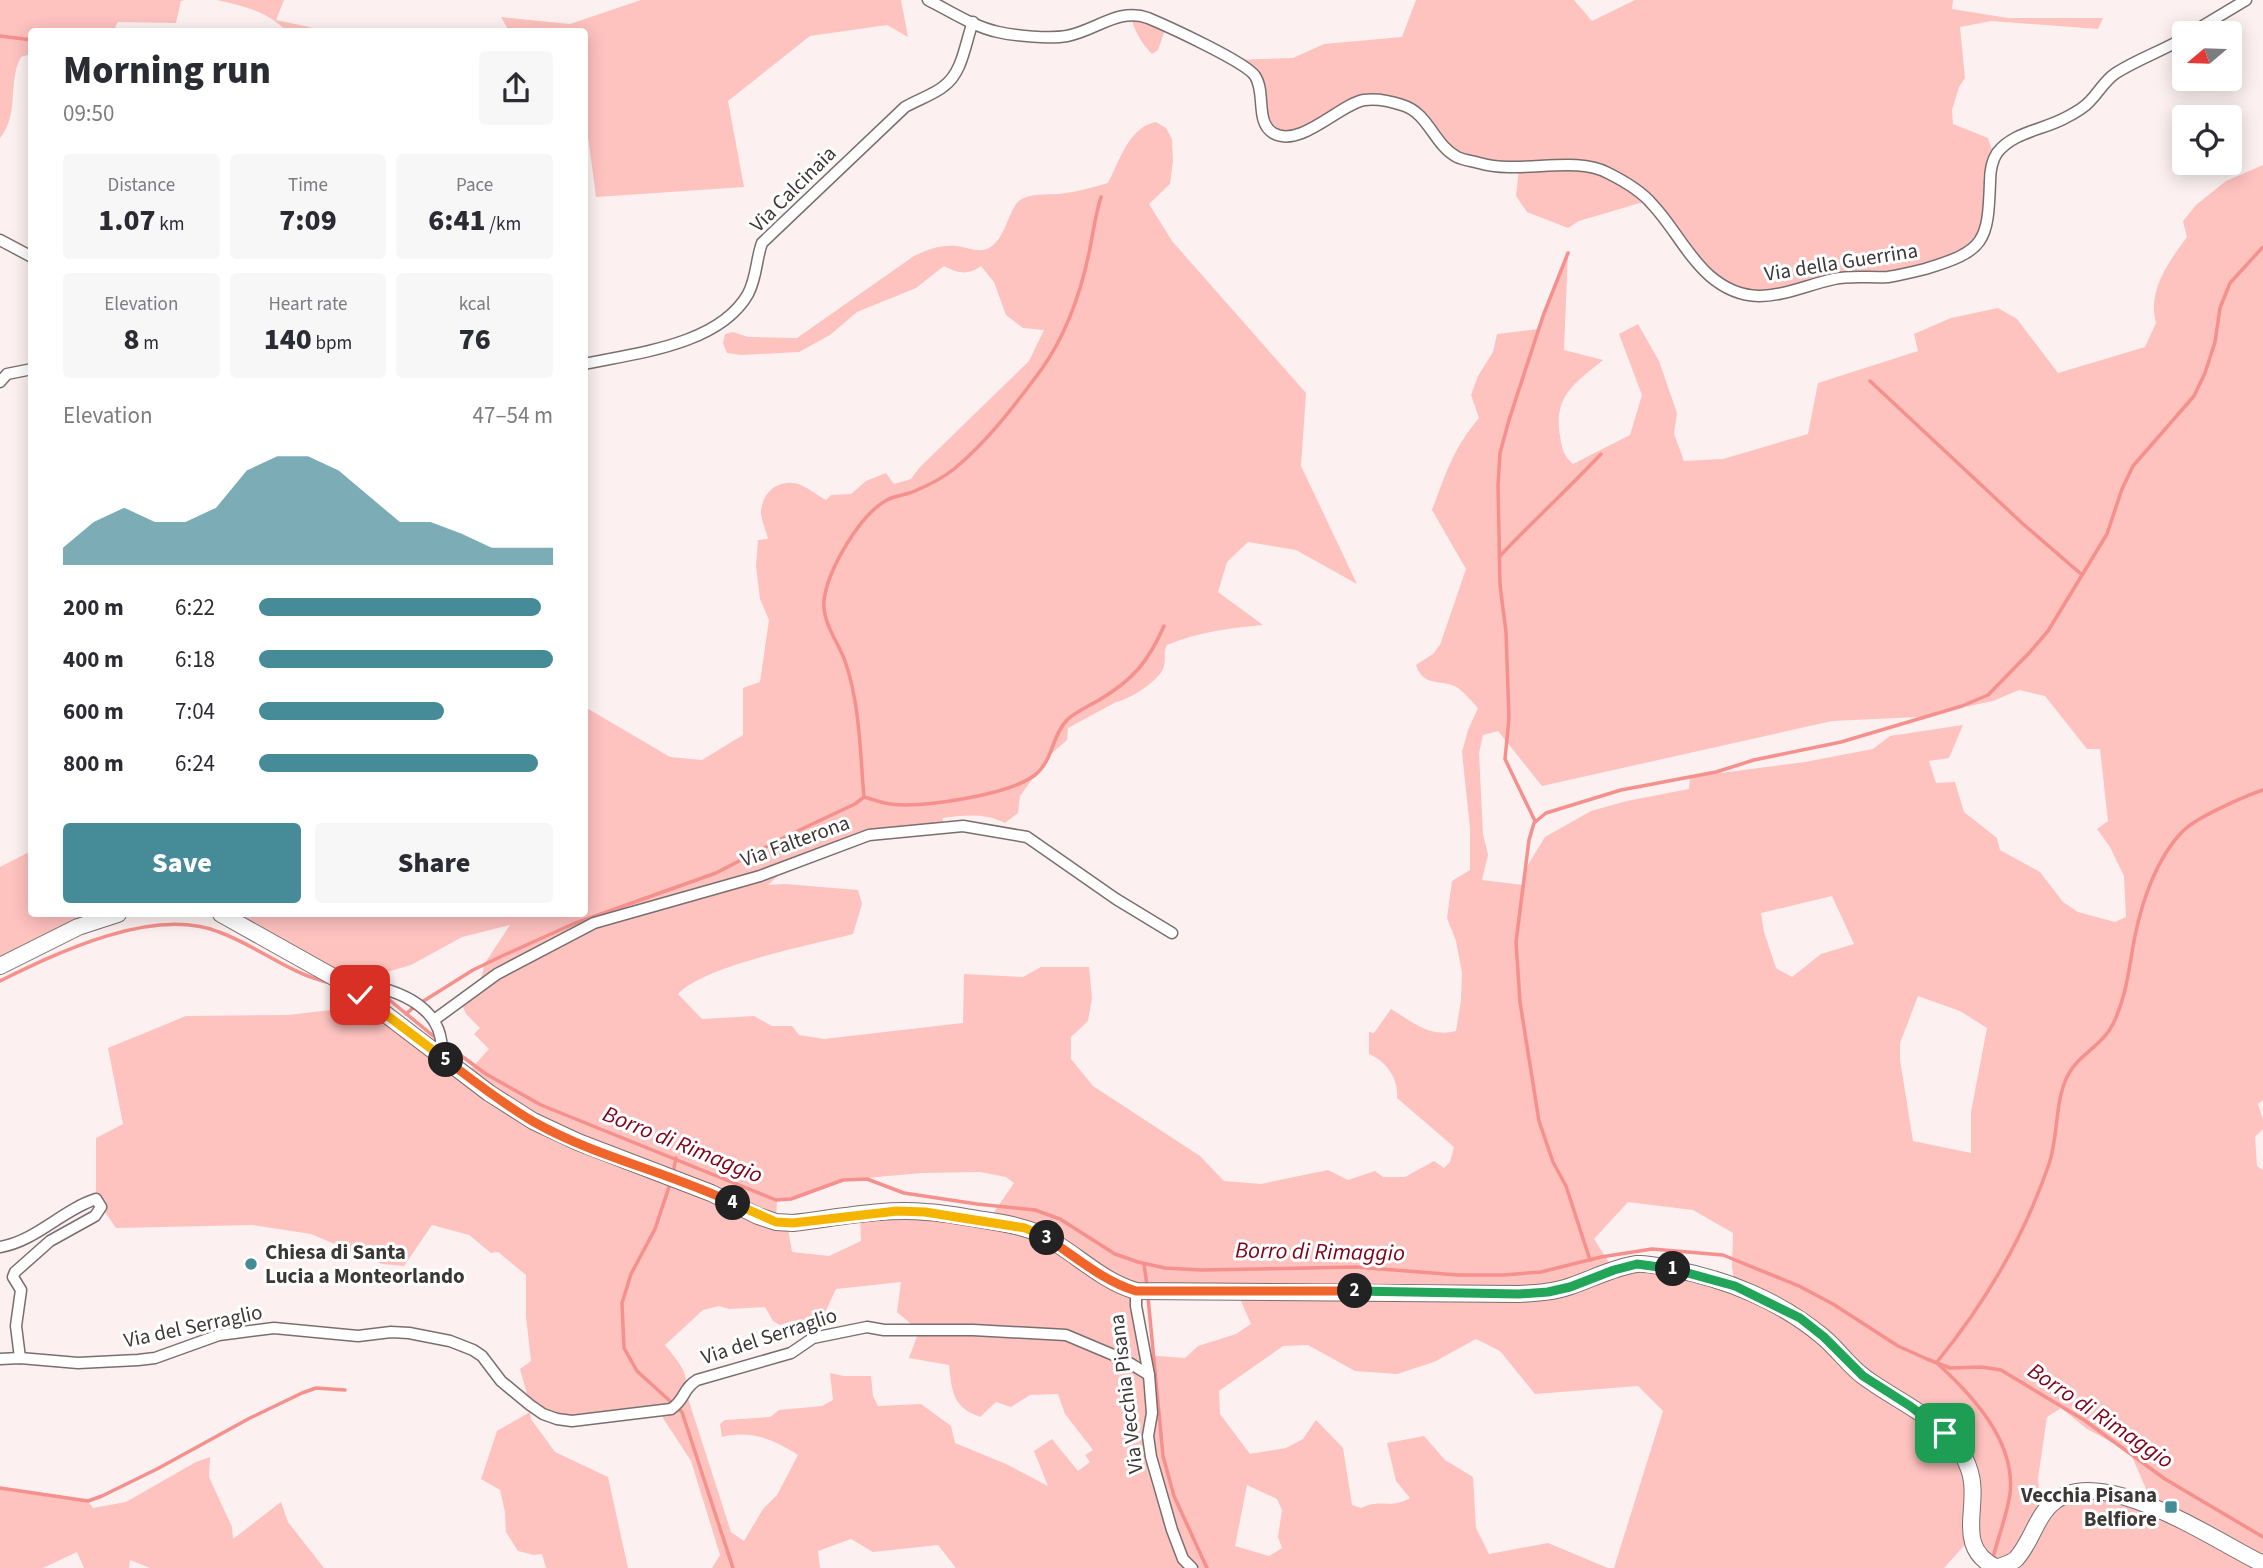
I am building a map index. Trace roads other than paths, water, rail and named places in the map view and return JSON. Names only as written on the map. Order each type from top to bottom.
[{"type":"main road","points":[[0,966],[78,927],[109,917]]},
{"type":"main road","name":"Via Vecchia Pisana","points":[[226,917],[346,984],[489,1093],[533,1121],[578,1142],[711,1193],[776,1222],[793,1223],[897,1211],[1007,1224],[1043,1236],[1120,1286],[1136,1291],[1519,1294],[1570,1287],[1637,1264],[1685,1272],[1735,1286],[1800,1318],[1824,1337],[1863,1376],[1910,1406],[1945,1433],[1960,1451],[1969,1468],[1973,1485],[1971,1538],[1978,1555],[1987,1564],[1997,1568],[2015,1561],[2041,1516],[2055,1500],[2073,1493],[2093,1492],[2144,1502],[2263,1563]]},
{"type":"street","points":[[928,0],[973,22]]},
{"type":"street","points":[[2211,21],[2246,0]]},
{"type":"street","name":"Via della Guerrina","points":[[973,22],[998,32],[1051,37],[1082,32],[1122,15],[1144,16],[1253,72],[1261,87],[1265,124],[1279,135],[1296,134],[1322,124],[1362,100],[1382,100],[1407,106],[1422,116],[1441,143],[1456,156],[1486,165],[1519,169],[1589,166],[1607,172],[1650,200],[1713,278],[1740,292],[1769,297],[1836,278],[1890,276],[1923,269],[1973,250],[1983,237],[1989,220],[1990,170],[1994,157],[2005,145],[2020,136],[2063,120],[2088,104],[2111,76],[2172,44]]},
{"type":"street","name":"Via Calcinaia","points":[[588,363],[672,344],[705,332],[738,308],[749,292],[759,264],[762,243],[905,107],[943,88],[956,76],[973,22]]},
{"type":"street","points":[[0,240],[28,255]]},
{"type":"street","points":[[0,382],[7,374],[28,370]]},
{"type":"street","name":"Via Falterona","points":[[434,1020],[497,974],[594,923],[760,876],[869,835],[963,826],[1027,837],[1116,899],[1172,933]]},
{"type":"street","name":"Via Vecchia Pisana","points":[[346,984],[369,984],[396,991],[422,1008],[434,1020]]},
{"type":"street","points":[[434,1020],[441,1035],[441,1055]]},
{"type":"street","points":[[0,1247],[13,1245],[47,1227],[79,1204],[96,1199],[101,1207],[95,1216],[50,1241],[15,1272],[13,1277],[21,1290],[16,1326],[20,1357]]},
{"type":"street","name":"Via Vecchia Pisana","points":[[1136,1291],[1136,1306],[1149,1375],[1152,1413],[1148,1436],[1151,1457],[1172,1530],[1183,1559],[1192,1568]]},
{"type":"street","name":"Via del Serraglio","points":[[0,1359],[20,1357],[78,1363],[138,1360],[155,1358],[219,1335],[274,1328],[358,1336],[409,1333],[450,1341],[473,1350],[502,1381],[530,1405],[557,1419],[572,1421],[676,1406],[687,1386],[697,1380],[791,1353],[813,1338],[867,1327],[884,1330],[973,1330],[1066,1335],[1123,1359],[1149,1375]]},
{"type":"waterway","points":[[0,36],[28,40]]},
{"type":"waterway","points":[[864,797],[854,694],[845,661],[824,609],[831,575],[846,544],[866,517],[891,498],[926,486],[954,469],[990,435],[1041,370],[1058,343],[1076,300],[1101,197]]},
{"type":"waterway","points":[[1590,1260],[1566,1186],[1553,1162],[1539,1121],[1520,1002],[1516,942],[1529,840],[1534,823],[1546,813],[1621,790],[1716,772],[1754,760],[1841,742],[1962,706],[1988,695],[2048,631],[2107,534],[2133,466],[2194,396],[2215,342],[2220,308],[2230,283],[2263,247]]},
{"type":"waterway","points":[[1535,821],[1505,759],[1509,718],[1506,632],[1500,585],[1498,485],[1500,453],[1509,420],[1543,316],[1568,253]]},
{"type":"waterway","points":[[1870,381],[2022,523],[2081,574]]},
{"type":"waterway","points":[[1500,556],[1601,454]]},
{"type":"waterway","points":[[864,797],[890,804],[923,804],[986,794],[1023,782],[1041,769],[1067,720],[1111,693],[1138,669],[1152,650],[1164,626]]},
{"type":"waterway","points":[[1937,1362],[1972,1316],[2002,1268],[2028,1217],[2049,1164],[2058,1107],[2068,1075],[2109,1031],[2118,1013],[2125,992],[2142,908],[2158,866],[2183,831],[2233,802],[2263,790]]},
{"type":"waterway","points":[[406,1014],[473,970],[502,956],[573,924],[716,873],[855,804],[864,797]]},
{"type":"waterway","name":"Borro di Rimaggio","points":[[0,981],[50,957],[107,936],[137,928],[193,925],[219,932],[301,973],[331,983]]},
{"type":"waterway","name":"Borro di Rimaggio","points":[[371,993],[387,998],[437,1039]]},
{"type":"waterway","name":"Borro di Rimaggio","points":[[444,1043],[486,1074],[541,1105],[776,1200],[791,1199],[843,1180],[867,1179],[904,1193],[1035,1210],[1060,1219],[1115,1254],[1165,1268],[1201,1270],[1356,1267],[1458,1275],[1503,1275],[1541,1272],[1601,1257],[1652,1249],[1723,1255],[1799,1286],[1833,1304],[1898,1346],[1927,1359],[1950,1368],[1981,1367],[2001,1370],[2084,1420],[2165,1479],[2263,1537]]},
{"type":"waterway","points":[[673,1173],[676,1158]]},
{"type":"waterway","points":[[670,1184],[655,1229],[631,1274],[622,1303],[624,1348],[637,1371],[682,1412],[733,1568]]},
{"type":"waterway","points":[[1144,1264],[1147,1286]]},
{"type":"waterway","points":[[1148,1297],[1163,1456],[1174,1496],[1207,1568]]},
{"type":"waterway","points":[[1938,1364],[1978,1405],[1999,1438],[2006,1456],[2010,1494],[1993,1558]]},
{"type":"waterway","points":[[0,1488],[88,1501],[157,1469],[302,1393],[316,1388],[345,1390]]},
{"type":"place","name":"Chiesa di Santa Lucia a Monteorlando","points":[[251,1264]]},
{"type":"place","name":"Vecchia Pisana Belfiore","points":[[2171,1507]]}]
